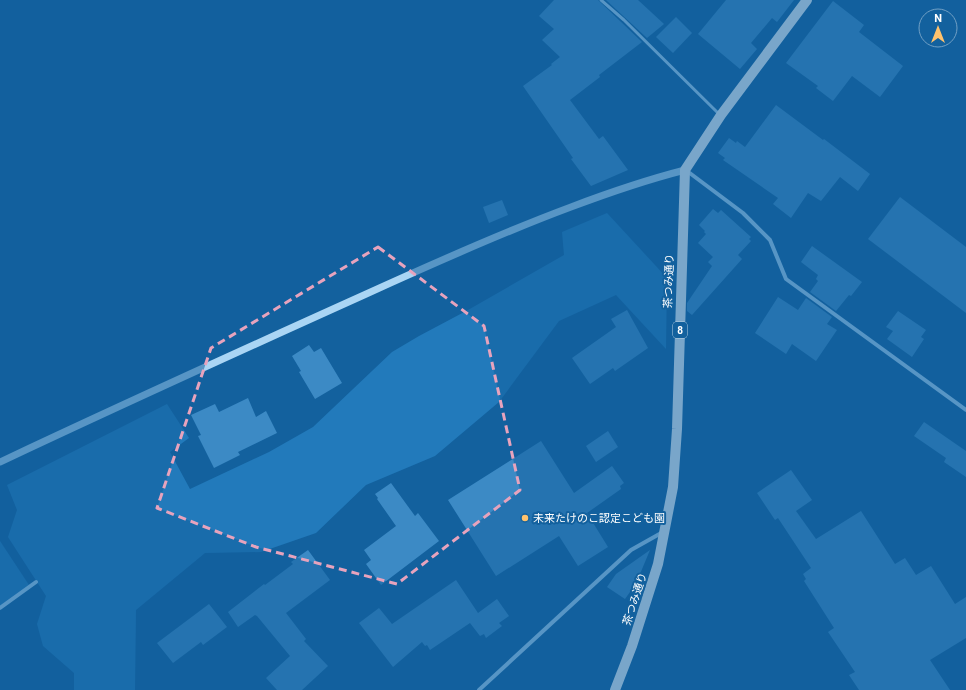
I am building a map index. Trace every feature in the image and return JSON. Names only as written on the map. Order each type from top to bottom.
[{"type":"main road","points":[[685,170],[721,115],[807,0]]},
{"type":"main road","name":"茶つみ通り","points":[[615,690],[650,593],[658,564],[673,487],[677,429],[685,170]]},
{"type":"street","points":[[0,462],[153,390],[438,261],[511,230],[612,192],[664,175],[685,170],[743,213],[770,240],[786,279],[966,410]]},
{"type":"street","points":[[479,690],[631,550],[664,532]]},
{"type":"street","points":[[0,608],[36,582]]},
{"type":"lane","points":[[601,0],[624,20],[721,115]]},
{"type":"highlighted area","points":[[378,247],[484,326],[520,490],[397,584],[256,547],[157,508],[211,348]]},
{"type":"shaded area","points":[[607,213],[667,278],[666,349],[616,295],[559,321],[499,402],[435,456],[366,485],[316,533],[261,552],[205,553],[136,610],[135,690],[74,690],[74,673],[43,646],[37,624],[46,596],[8,537],[17,510],[7,485],[167,404],[189,438],[170,452],[190,489],[269,452],[313,427],[392,352],[564,255],[562,232]]},
{"type":"shaded area","points":[[0,541],[29,585],[0,606]]},
{"type":"building","points":[[554,0],[598,0],[642,42],[599,75],[600,77],[570,100],[599,139],[603,136],[628,170],[591,186],[571,159],[573,158],[523,86],[552,65],[551,64],[560,57],[542,40],[554,29],[539,16]]},
{"type":"building","points":[[606,0],[638,0],[664,24],[647,38]]},
{"type":"building","points":[[726,0],[794,0],[777,22],[772,18],[751,43],[757,49],[740,69],[698,34]]},
{"type":"building","points":[[833,1],[864,25],[859,32],[903,66],[880,97],[852,76],[833,101],[816,88],[818,86],[786,63]]},
{"type":"building","points":[[676,17],[692,33],[673,53],[656,37]]},
{"type":"building","points":[[776,105],[870,174],[858,191],[840,177],[821,201],[808,193],[791,218],[773,204],[778,198],[723,160],[725,158],[718,153],[729,138],[736,143],[737,141],[745,147]]},
{"type":"building","points":[[900,197],[966,247],[966,313],[868,239]]},
{"type":"building","points":[[502,200],[508,215],[489,223],[483,207]]},
{"type":"building","points":[[713,209],[718,213],[721,210],[751,237],[749,239],[751,241],[738,255],[742,259],[692,315],[687,311],[687,303],[712,266],[708,262],[713,257],[698,243],[706,234],[699,225]]},
{"type":"building","points":[[812,246],[862,282],[836,311],[810,292],[818,281],[816,279],[818,275],[801,262]]},
{"type":"building","points":[[778,297],[798,310],[806,298],[832,317],[827,324],[837,330],[816,361],[792,344],[786,354],[755,333]]},
{"type":"building","points":[[627,310],[648,348],[615,371],[613,368],[590,384],[572,358],[616,327],[611,319]]},
{"type":"building","points":[[898,311],[926,330],[921,337],[924,339],[912,357],[887,339],[893,331],[886,327]]},
{"type":"building","points":[[309,345],[314,352],[321,348],[342,383],[315,399],[299,372],[301,371],[292,356]]},
{"type":"building","points":[[248,398],[256,417],[266,411],[277,433],[238,452],[240,455],[214,468],[198,436],[201,435],[191,415],[215,404],[219,412]]},
{"type":"building","points":[[924,422],[966,451],[966,477],[944,462],[946,458],[914,436]]},
{"type":"building","points":[[608,431],[618,447],[596,462],[586,446]]},
{"type":"building","name":"未来たけのこ認定こども園","points":[[541,441],[574,493],[612,466],[624,483],[620,486],[621,489],[587,513],[608,547],[578,566],[559,536],[496,576],[448,500]]},
{"type":"building","points":[[791,470],[812,500],[796,511],[816,539],[861,511],[895,564],[905,558],[916,575],[931,566],[955,604],[966,597],[966,638],[930,660],[950,690],[859,690],[849,675],[855,672],[828,632],[834,628],[804,581],[806,579],[803,574],[811,568],[778,518],[775,520],[757,493]]},
{"type":"building","points":[[391,483],[415,516],[418,513],[439,541],[381,585],[366,564],[371,560],[364,550],[396,526],[375,494]]},
{"type":"building","points":[[308,550],[330,580],[286,613],[306,639],[304,641],[328,666],[302,690],[277,690],[266,678],[290,656],[257,616],[255,615],[238,627],[228,612],[293,564],[291,562]]},
{"type":"building","points":[[650,550],[640,574],[642,575],[625,599],[607,587],[616,574]]},
{"type":"building","points":[[456,580],[478,613],[497,599],[509,616],[499,623],[502,626],[486,638],[484,634],[480,636],[470,623],[430,650],[427,645],[425,646],[422,642],[393,667],[359,623],[379,608],[392,624]]},
{"type":"building","points":[[209,604],[227,627],[203,645],[201,642],[173,663],[157,643]]},
{"type":"place","name":"未来たけのこ認定こども園","points":[[525,518]]}]
